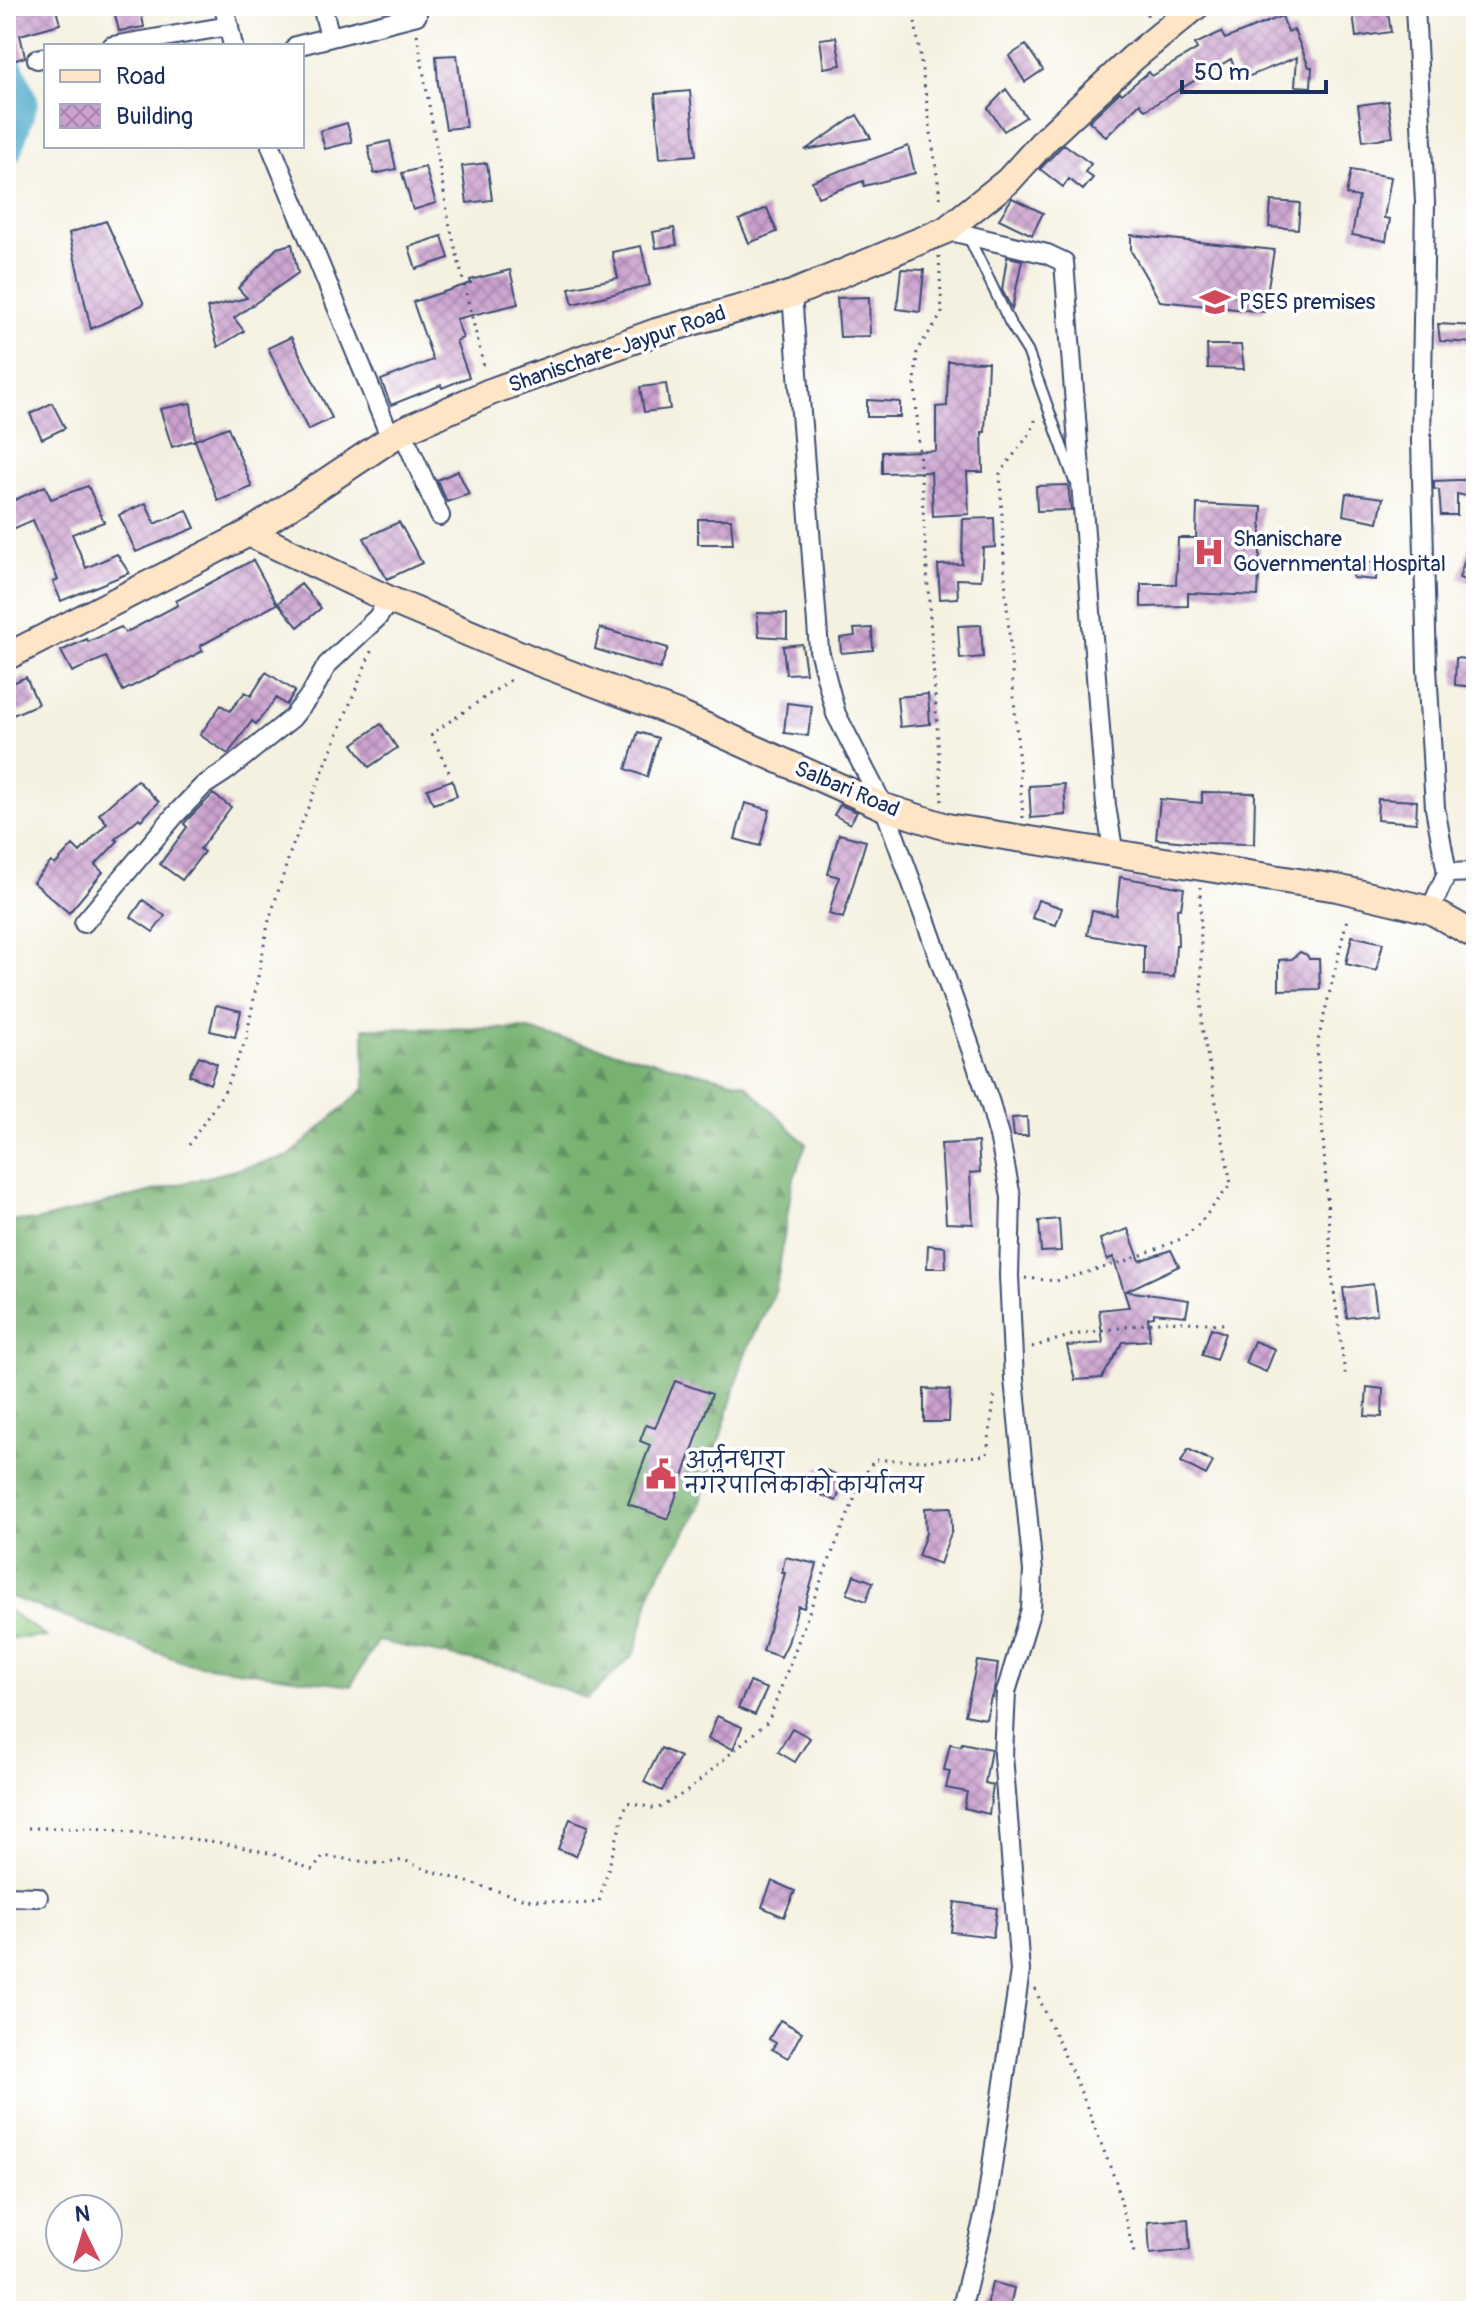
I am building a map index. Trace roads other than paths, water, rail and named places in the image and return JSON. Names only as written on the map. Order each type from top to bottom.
[{"type":"street","points":[[224,6],[233,44]]},
{"type":"street","points":[[322,6],[330,37]]},
{"type":"street","name":"Shanischare-Jaypur Road","points":[[6,657],[249,533],[396,434],[490,392],[656,332],[792,294],[951,234],[1133,58],[1196,6]]},
{"type":"street","points":[[1415,6],[1425,202],[1421,441],[1427,668],[1435,808],[1447,873],[1430,910]]},
{"type":"street","points":[[304,44],[417,15]]},
{"type":"street","points":[[124,44],[229,26]]},
{"type":"street","points":[[272,148],[396,434],[440,516]]},
{"type":"street","points":[[951,234],[1047,254],[1064,262],[1106,806],[1114,855]]},
{"type":"street","points":[[792,294],[819,650],[836,714],[884,807],[990,1103],[1011,1197],[1009,1276],[1013,1352],[1033,1571],[1031,1609],[1006,1692],[1003,1755],[1020,1971],[986,2208],[961,2311]]},
{"type":"street","name":"Salbari Road","points":[[249,533],[383,609],[682,716],[884,807],[947,827],[1354,892],[1430,910],[1476,936]]},
{"type":"street","points":[[84,923],[203,786],[292,718],[311,694],[327,665],[383,609]]},
{"type":"street","points":[[1447,873],[1476,872]]},
{"type":"street","points":[[6,1896],[38,1897]]},
{"type":"lane","points":[[951,234],[1028,352],[1081,498]]},
{"type":"waterway","points":[[6,67],[21,102],[6,148]]},
{"type":"place","name":"PSES premises","points":[[1215,302]]},
{"type":"place","name":"Shanischare Governmental Hospital","points":[[1209,552]]},
{"type":"place","name":"अर्जुनधारा नगरपालिकाको कार्यालय","points":[[661,1474]]}]
